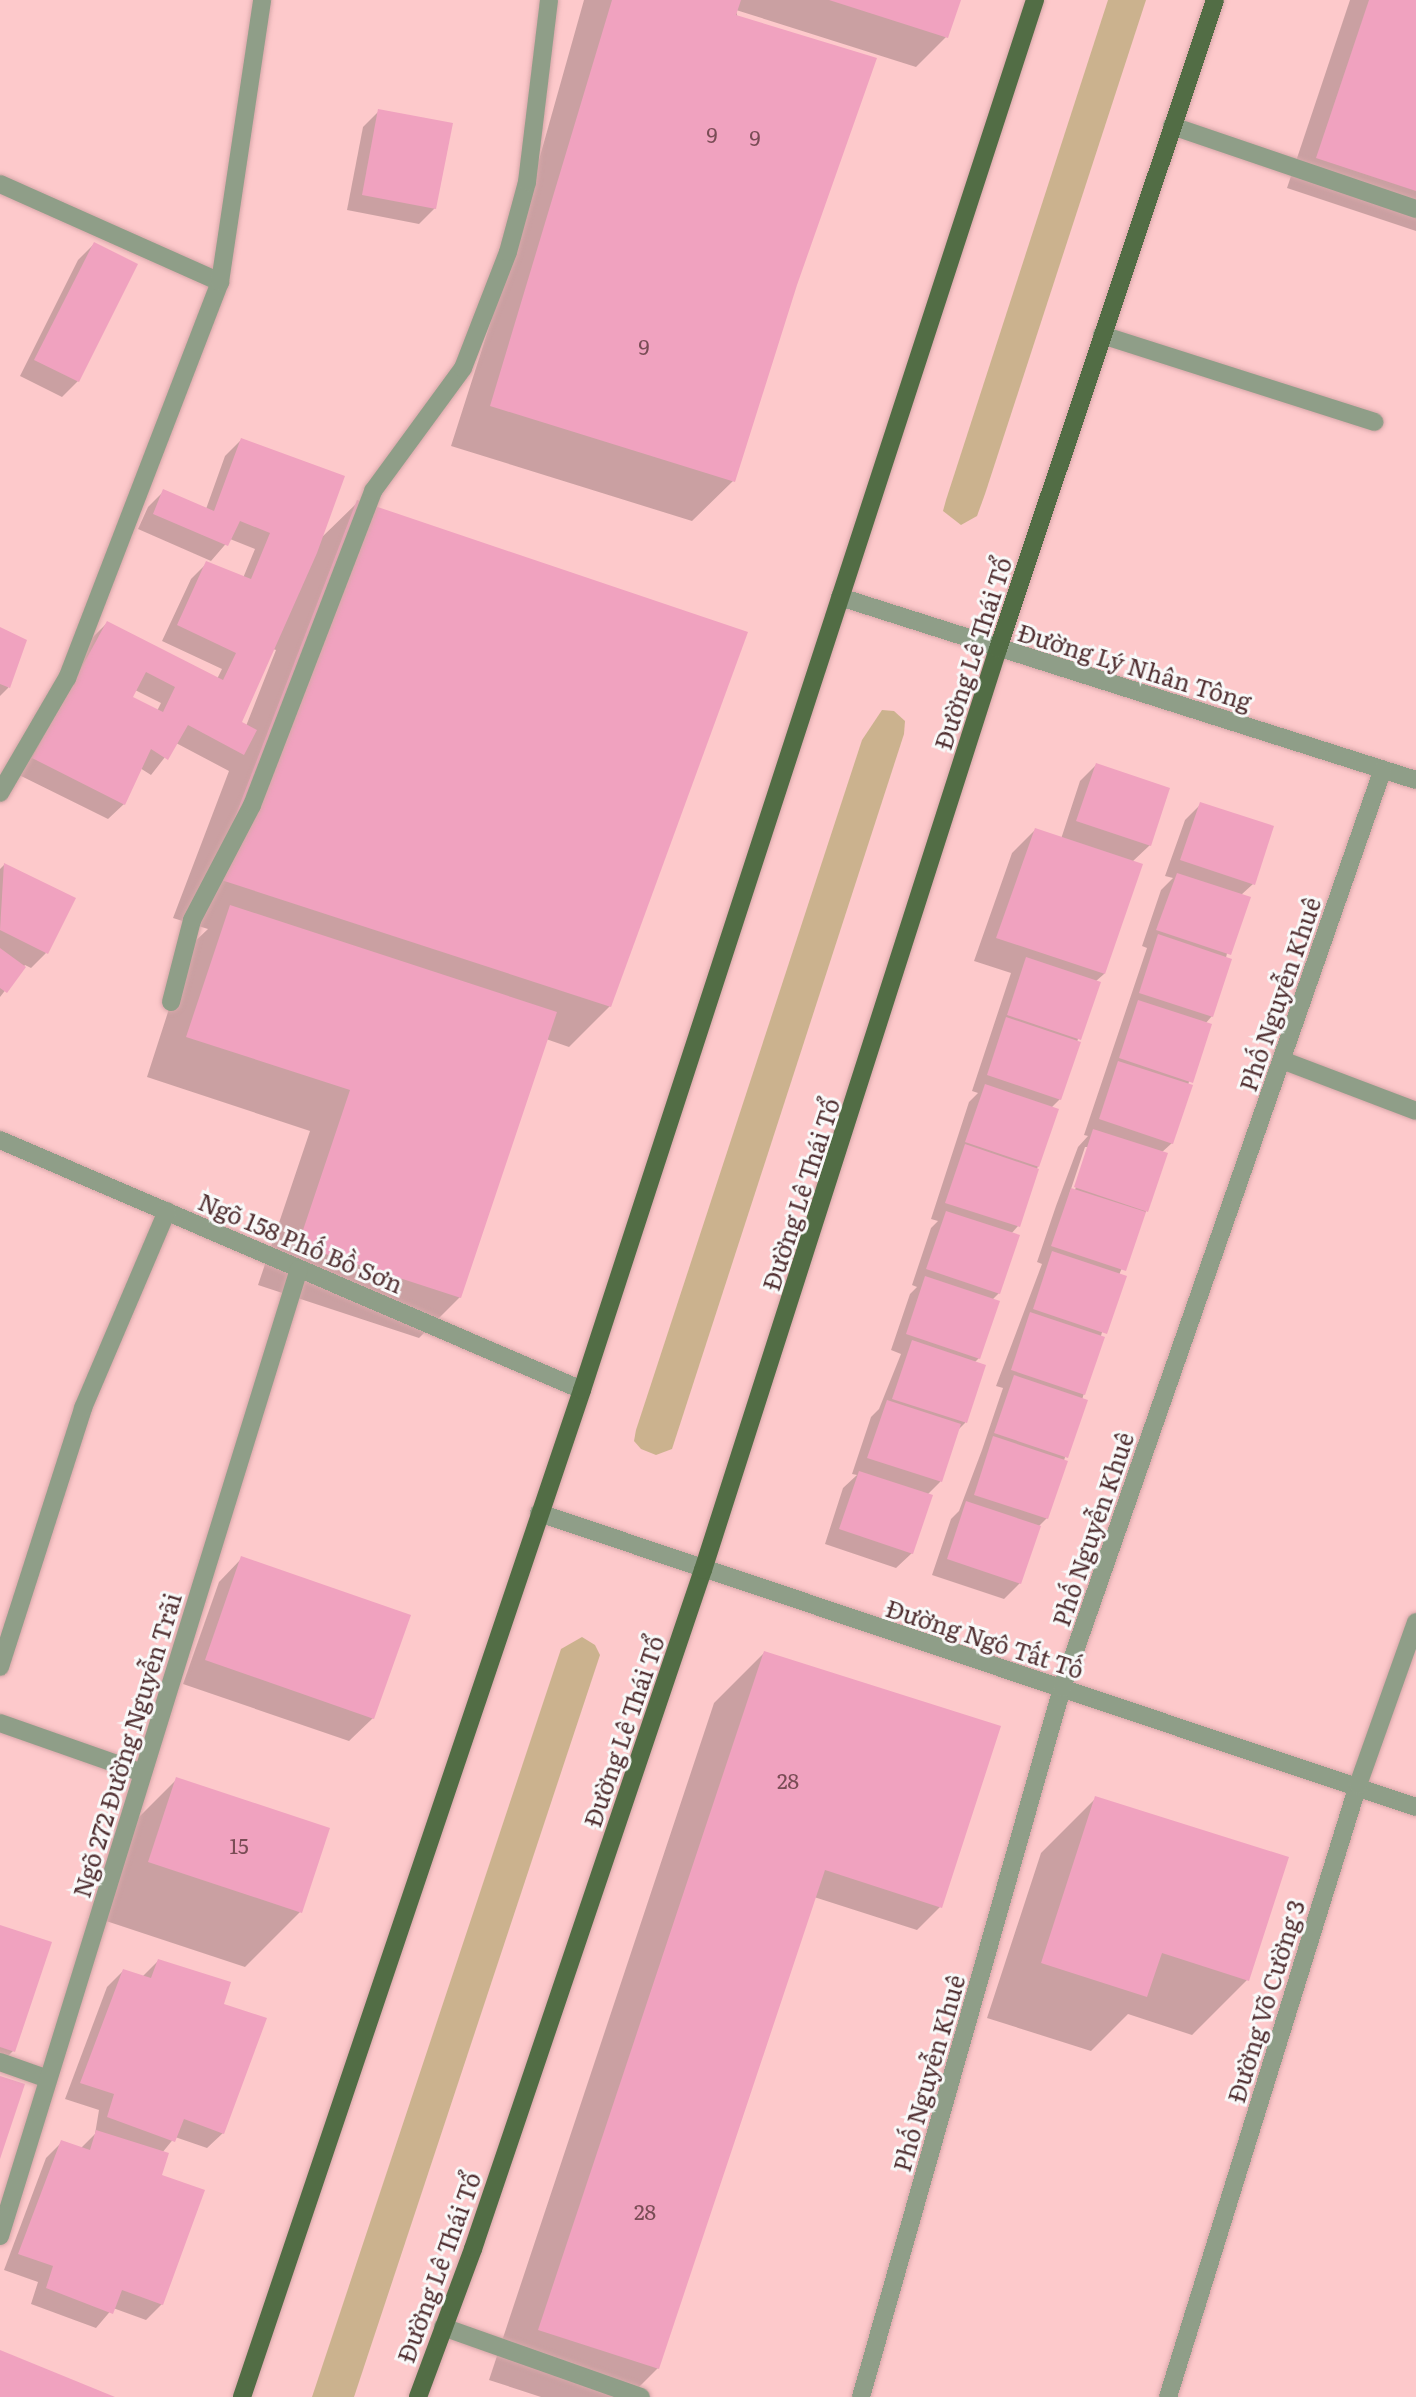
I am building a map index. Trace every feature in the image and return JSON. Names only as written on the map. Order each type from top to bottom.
[{"type":"main road","points":[[242,2397],[582,1390],[1035,0]]},
{"type":"main road","name":"Đường Lê Thái Tổ","points":[[418,2397],[703,1570],[998,649],[1215,0]]},
{"type":"street","points":[[0,793],[66,678],[220,282],[262,0]]},
{"type":"street","points":[[171,1002],[192,920],[252,805],[373,491],[463,368],[508,253],[527,182],[548,0]]},
{"type":"street","points":[[1172,126],[1416,209]]},
{"type":"street","points":[[0,184],[220,282]]},
{"type":"street","points":[[1102,335],[1374,422]]},
{"type":"street","name":"Đường Lý Nhân Tông","points":[[840,597],[1416,780]]},
{"type":"street","name":"Phố Nguyễn Khuê","points":[[861,2397],[1062,1688],[1383,769]]},
{"type":"street","points":[[1282,1060],[1416,1111]]},
{"type":"street","name":"Ngõ 158 Phố Bồ Sơn","points":[[0,1140],[582,1390]]},
{"type":"street","points":[[0,1667],[83,1408],[167,1211]]},
{"type":"street","name":"Ngõ 272 Đường Nguyễn Trãi","points":[[0,2236],[299,1269]]},
{"type":"street","name":"Đường Ngô Tất Tố","points":[[539,1513],[703,1570],[1358,1785],[1416,1807]]},
{"type":"street","name":"Đường Võ Cường 3","points":[[1168,2397],[1358,1785],[1416,1622]]},
{"type":"street","points":[[0,1723],[143,1773]]},
{"type":"street","points":[[0,2062],[48,2079]]},
{"type":"street","points":[[443,2327],[641,2397]]},
{"type":"shaded area","points":[[1108,0],[1146,0],[985,494],[977,516],[961,525],[943,511],[946,500]]},
{"type":"shaded area","points":[[882,710],[894,711],[905,721],[904,734],[672,1449],[656,1455],[641,1449],[634,1441],[636,1430],[862,740]]},
{"type":"shaded area","points":[[582,1637],[595,1645],[600,1655],[354,2397],[312,2397],[561,1649]]},
{"type":"building","points":[[612,0],[741,0],[736,15],[877,58],[797,285],[735,482],[490,406]]},
{"type":"building","points":[[829,0],[961,0],[948,38]]},
{"type":"building","points":[[1369,0],[1416,0],[1416,191],[1316,158]]},
{"type":"building","points":[[378,109],[453,123],[436,209],[362,195]]},
{"type":"building","points":[[94,242],[138,264],[79,382],[34,360]]},
{"type":"building","points":[[241,438],[345,476],[317,553],[242,722],[257,730],[244,755],[188,725],[168,760],[151,749],[125,805],[32,758],[107,621],[223,680],[236,653],[177,625],[206,561],[251,579],[270,533],[240,521],[228,546],[153,514],[163,489],[214,511]],"holes":[[[146,672],[175,687],[163,712],[133,697]]]},
{"type":"building","points":[[357,500],[748,632],[611,1007],[212,877]]},
{"type":"building","points":[[0,627],[27,640],[10,688],[0,684]]},
{"type":"building","points":[[1096,763],[1170,788],[1151,846],[1076,821]]},
{"type":"building","points":[[1200,802],[1274,826],[1255,885],[1180,860]]},
{"type":"building","points":[[1035,828],[1143,864],[1105,974],[996,938]]},
{"type":"building","points":[[4,863],[76,898],[48,954],[0,930]]},
{"type":"building","points":[[1177,873],[1251,897],[1231,955],[1156,930]]},
{"type":"building","points":[[230,905],[557,1012],[461,1298],[298,1245],[350,1090],[186,1037]]},
{"type":"building","points":[[1158,934],[1232,959],[1213,1017],[1139,993]]},
{"type":"building","points":[[0,948],[26,967],[7,993],[0,988]]},
{"type":"building","points":[[1026,957],[1101,982],[1081,1040],[1007,1015]]},
{"type":"building","points":[[1138,1000],[1212,1024],[1193,1083],[1119,1058]]},
{"type":"building","points":[[1006,1017],[1081,1042],[1061,1100],[987,1075]]},
{"type":"building","points":[[1118,1061],[1193,1085],[1173,1144],[1099,1119]]},
{"type":"building","points":[[985,1084],[1059,1109],[1039,1167],[965,1142]]},
{"type":"building","points":[[1093,1129],[1168,1153],[1148,1212],[1074,1187]]},
{"type":"building","points":[[965,1144],[1039,1169],[1020,1227],[945,1203]]},
{"type":"building","points":[[1071,1188],[1146,1212],[1126,1271],[1051,1246]]},
{"type":"building","points":[[946,1211],[1020,1235],[1000,1294],[926,1269]]},
{"type":"building","points":[[1052,1251],[1127,1276],[1107,1334],[1033,1309]]},
{"type":"building","points":[[925,1276],[1000,1301],[980,1359],[906,1334]]},
{"type":"building","points":[[1030,1312],[1105,1337],[1085,1395],[1011,1370]]},
{"type":"building","points":[[912,1340],[986,1365],[967,1423],[892,1399]]},
{"type":"building","points":[[1014,1375],[1088,1400],[1068,1458],[994,1433]]},
{"type":"building","points":[[887,1400],[961,1424],[942,1482],[867,1458]]},
{"type":"building","points":[[993,1436],[1068,1461],[1048,1519],[974,1495]]},
{"type":"building","points":[[859,1471],[933,1495],[913,1554],[839,1529]]},
{"type":"building","points":[[966,1501],[1041,1526],[1021,1584],[947,1559]]},
{"type":"building","points":[[241,1556],[411,1615],[374,1719],[205,1660]]},
{"type":"building","points":[[764,1651],[1001,1726],[942,1908],[825,1870],[659,2369],[538,2330]]},
{"type":"building","points":[[176,1777],[330,1828],[302,1913],[148,1862]]},
{"type":"building","points":[[1095,1796],[1289,1857],[1249,1981],[1162,1953],[1147,1997],[1041,1963]]},
{"type":"building","points":[[0,1925],[52,1942],[15,2052],[0,2047]]},
{"type":"building","points":[[158,1959],[231,1982],[224,2004],[267,2018],[224,2134],[184,2119],[175,2142],[107,2117],[114,2094],[80,2083],[123,1969],[151,1978]]},
{"type":"building","points":[[0,2076],[25,2084],[0,2159]]},
{"type":"building","points":[[96,2130],[169,2153],[162,2175],[205,2190],[163,2305],[122,2290],[113,2314],[46,2288],[53,2266],[18,2254],[61,2140],[90,2150]]},
{"type":"building","points":[[0,2350],[115,2397],[0,2397]]}]
